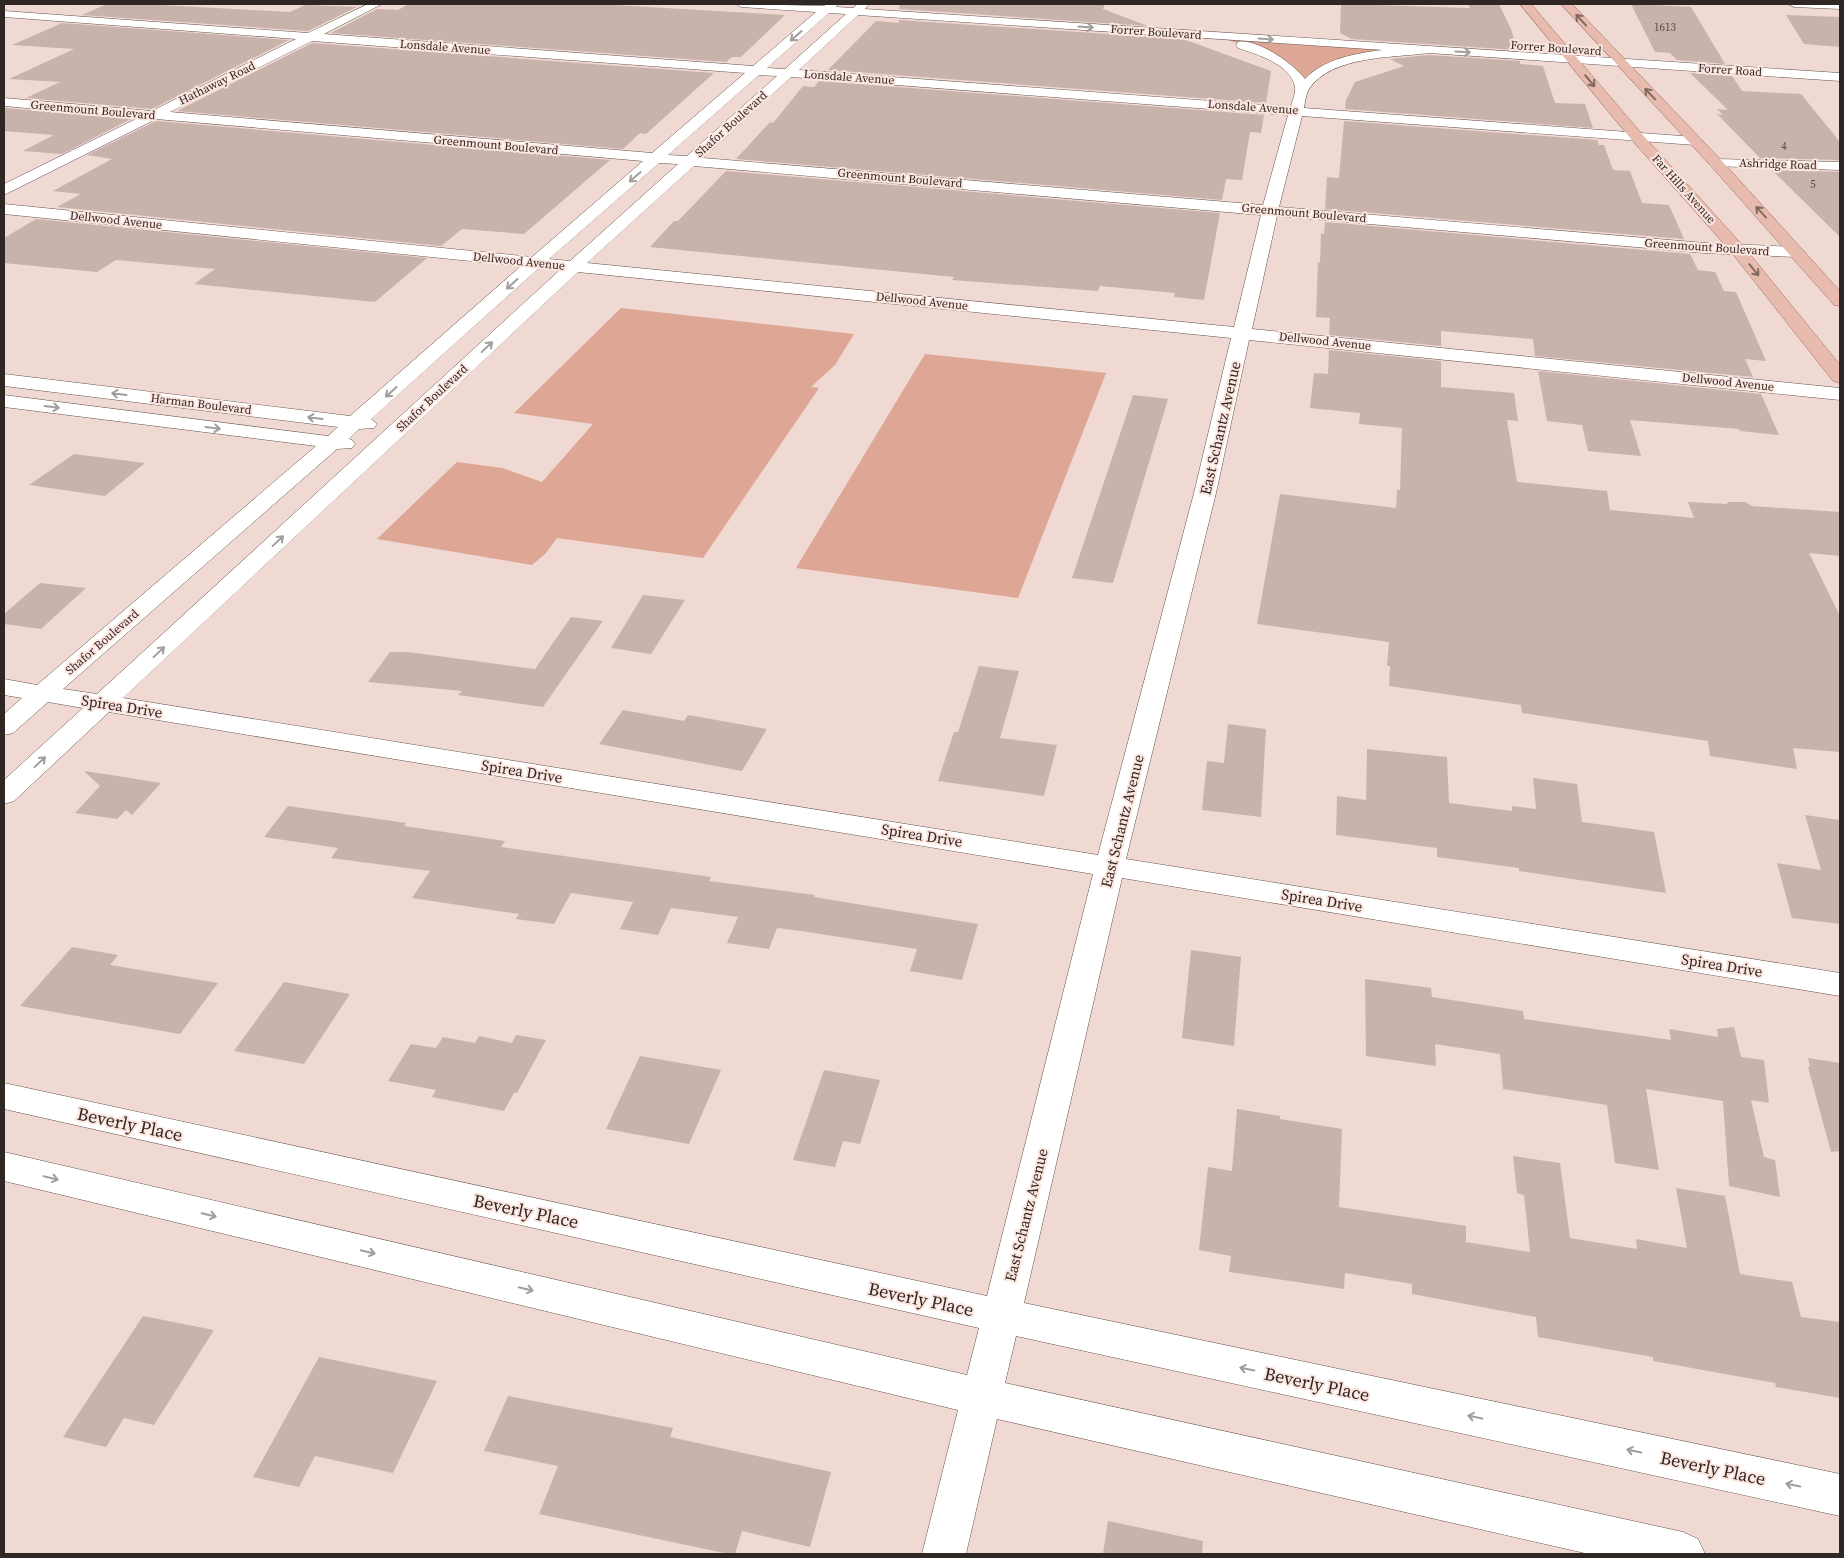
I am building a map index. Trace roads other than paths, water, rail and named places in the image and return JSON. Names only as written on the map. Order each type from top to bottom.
[{"type":"main road","name":"Far Hills Avenue","points":[[1525,4],[1636,136],[1734,245],[1840,377]]},
{"type":"main road","points":[[1566,4],[1716,163],[1840,301]]},
{"type":"street","name":"Hathaway Road","points":[[4,190],[376,4]]},
{"type":"street","name":"Forrer Boulevard","points":[[740,4],[859,8],[1215,36],[1428,50],[1567,53]]},
{"type":"street","name":"Forrer Boulevard","points":[[874,4],[1197,24],[1567,53]]},
{"type":"street","points":[[1794,4],[1840,6]]},
{"type":"street","name":"Shafor Boulevard","points":[[4,727],[356,423],[536,262],[830,7]]},
{"type":"street","name":"Shafor Boulevard","points":[[4,795],[398,428],[859,8]]},
{"type":"street","name":"Lonsdale Avenue","points":[[4,14],[756,70],[1300,100],[1695,141]]},
{"type":"street","points":[[1197,24],[1215,36],[1275,59],[1289,68],[1298,78],[1300,100]]},
{"type":"street","points":[[1300,100],[1309,80],[1320,72],[1349,61],[1384,54],[1428,50]]},
{"type":"street","name":"Forrer Road","points":[[1567,53],[1840,77]]},
{"type":"street","name":"Greenmount Boulevard","points":[[4,94],[662,154]]},
{"type":"street","name":"East Schantz Avenue","points":[[944,1554],[1110,866],[1205,493],[1271,205],[1300,100]]},
{"type":"street","name":"Greenmount Boulevard","points":[[4,102],[151,115],[695,156],[1734,245],[1793,248]]},
{"type":"street","name":"Ashridge Road","points":[[1716,163],[1840,166]]},
{"type":"street","name":"Dellwood Avenue","points":[[4,209],[1242,332],[1840,394]]},
{"type":"street","name":"Harman Boulevard","points":[[4,380],[398,428]]},
{"type":"street","name":"Harman Boulevard","points":[[4,401],[377,449]]},
{"type":"street","name":"Spirea Drive","points":[[4,687],[1840,985]]},
{"type":"street","name":"Beverly Place","points":[[4,1096],[1002,1316],[1840,1496]]},
{"type":"street","points":[[4,1167],[983,1397],[1683,1554]]}]
